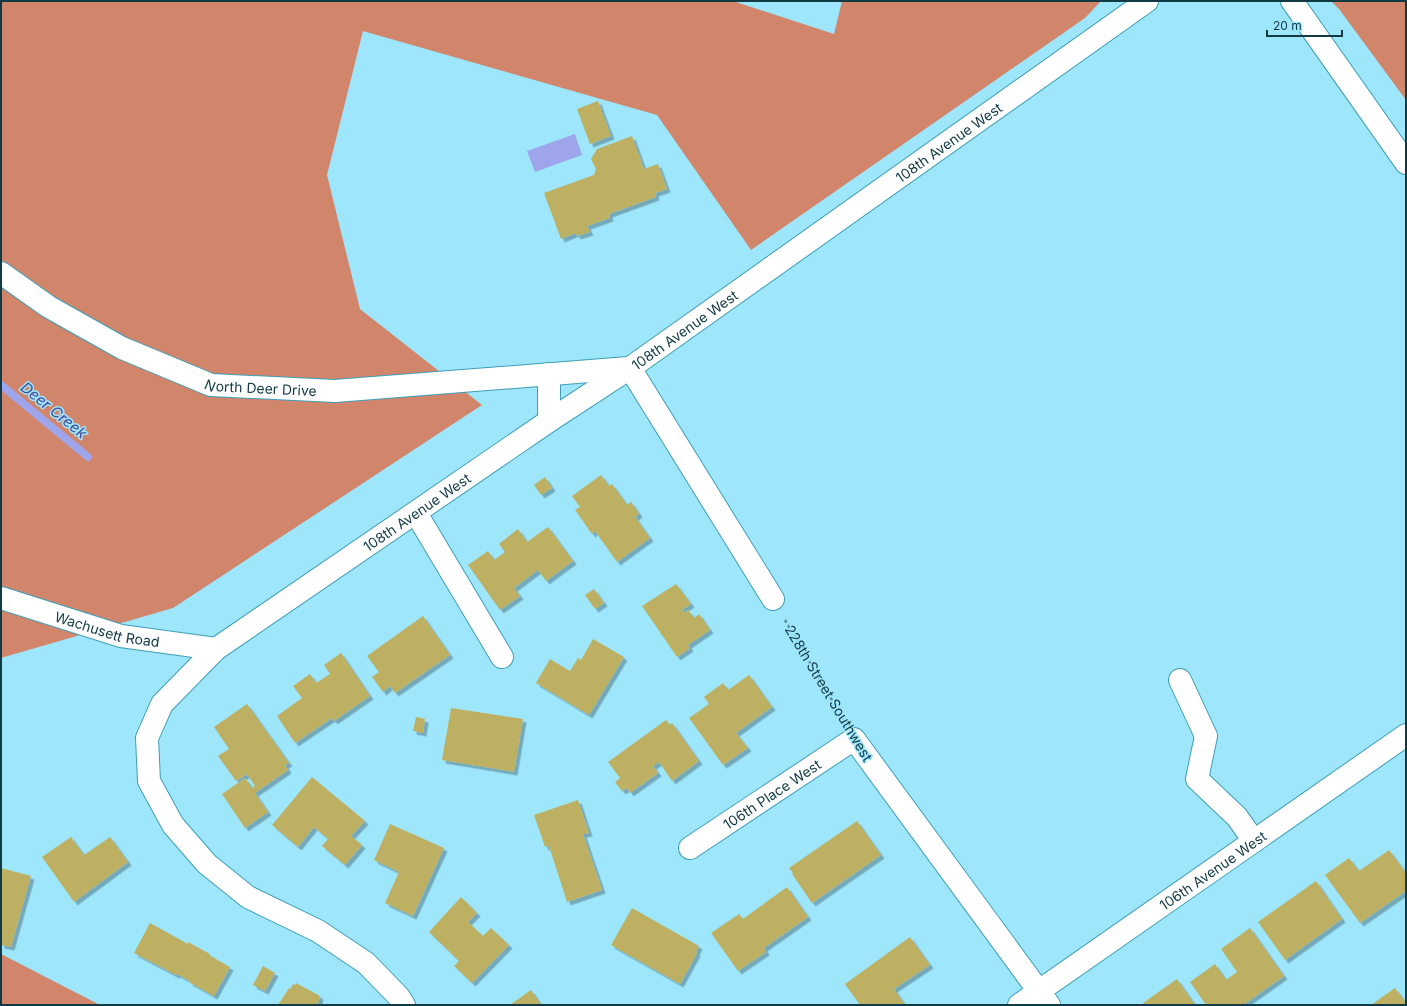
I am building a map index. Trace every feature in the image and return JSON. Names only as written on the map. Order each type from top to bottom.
[{"type":"street","name":"108th Avenue West","points":[[404,1005],[399,997],[366,963],[318,931],[248,897],[207,864],[173,825],[149,781],[147,738],[162,704],[216,649],[549,421],[630,368],[1147,1]]},
{"type":"street","points":[[1292,1],[1406,163]]},
{"type":"street","name":"North Deer Drive","points":[[1,273],[49,307],[122,348],[211,385],[335,391],[630,368]]},
{"type":"street","points":[[630,368],[773,600]]},
{"type":"street","points":[[549,374],[549,421]]},
{"type":"street","points":[[416,513],[502,657]]},
{"type":"street","name":"Wachusett Road","points":[[1,598],[121,636],[216,649]]},
{"type":"street","points":[[1180,680],[1206,736],[1197,779],[1237,817],[1254,841]]},
{"type":"street","name":"106th Avenue West","points":[[1019,1005],[1044,998],[1254,841],[1406,735]]},
{"type":"street","name":"106th Place West","points":[[690,848],[854,739]]},
{"type":"street","name":"228th Street Southwest","points":[[854,739],[1044,998]]},
{"type":"path","name":"228th Street Southwest","points":[[773,600],[854,739]]},
{"type":"shaded area","points":[[1,1],[733,1],[834,34],[842,1],[1101,1],[1085,18],[751,250],[657,115],[363,31],[327,175],[360,309],[482,405],[173,608],[1,658]]},
{"type":"shaded area","points":[[1331,1],[1406,1],[1406,100],[1339,9]]},
{"type":"shaded area","points":[[1,954],[100,1005],[1,1005]]},
{"type":"water","points":[[575,134],[582,155],[535,172],[527,151]]},
{"type":"building","points":[[598,101],[611,136],[590,144],[577,109]]},
{"type":"building","points":[[632,136],[644,169],[658,164],[667,189],[655,193],[656,197],[609,214],[610,218],[587,226],[590,232],[577,236],[576,233],[561,239],[544,193],[594,175],[596,169],[591,159],[597,149]]},
{"type":"building","points":[[601,475],[609,486],[612,484],[627,505],[631,502],[639,514],[635,517],[650,538],[617,562],[595,531],[592,534],[575,510],[580,507],[572,496]]},
{"type":"building","points":[[545,477],[552,488],[541,495],[534,485]]},
{"type":"building","points":[[548,527],[573,561],[546,581],[538,570],[514,588],[520,596],[500,610],[468,565],[488,551],[494,560],[505,552],[499,544],[518,529],[527,542]]},
{"type":"building","points":[[676,584],[691,604],[682,610],[684,613],[688,610],[694,618],[699,614],[710,630],[688,645],[690,648],[677,657],[642,606]]},
{"type":"building","points":[[594,589],[604,603],[595,609],[585,595]]},
{"type":"building","points":[[423,616],[450,655],[395,693],[390,686],[383,692],[372,677],[379,672],[367,656]]},
{"type":"building","points":[[593,639],[624,657],[589,715],[536,683],[550,659],[570,671],[578,658],[581,660]]},
{"type":"building","points":[[341,653],[370,696],[334,721],[332,718],[295,743],[277,716],[302,698],[293,686],[310,674],[316,683],[330,674],[324,665]]},
{"type":"building","points":[[749,675],[772,707],[736,733],[748,748],[723,765],[689,718],[709,704],[704,697],[723,683],[728,690]]},
{"type":"building","points":[[247,704],[289,763],[285,765],[288,770],[255,793],[268,812],[245,828],[222,794],[245,778],[252,788],[255,786],[247,774],[236,781],[218,756],[229,749],[214,727]]},
{"type":"building","points":[[451,708],[523,719],[514,772],[442,760]]},
{"type":"building","points":[[416,717],[425,719],[423,733],[413,731]]},
{"type":"building","points":[[666,720],[670,725],[672,723],[699,761],[672,781],[659,762],[653,766],[658,773],[630,793],[627,788],[622,791],[615,782],[620,778],[608,762]]},
{"type":"building","points":[[312,777],[365,821],[351,836],[362,845],[345,865],[322,846],[328,839],[314,827],[298,847],[272,825]]},
{"type":"building","points":[[578,800],[589,833],[583,834],[602,890],[567,902],[549,846],[545,847],[534,815]]},
{"type":"building","points":[[857,821],[881,855],[812,903],[789,868]]},
{"type":"building","points":[[390,824],[444,848],[413,916],[385,903],[399,872],[374,860]]},
{"type":"building","points":[[71,837],[84,855],[110,837],[128,862],[74,902],[42,857]]},
{"type":"building","points":[[1389,850],[1406,873],[1406,891],[1360,923],[1325,875],[1349,858],[1359,871]]},
{"type":"building","points":[[1,868],[31,876],[11,947],[1,945]]},
{"type":"building","points":[[1316,881],[1342,919],[1285,960],[1258,922]]},
{"type":"building","points":[[787,887],[808,917],[764,948],[766,952],[738,971],[711,933],[739,914],[743,919]]},
{"type":"building","points":[[461,897],[477,913],[468,922],[483,936],[491,928],[509,945],[472,983],[454,966],[459,961],[429,932]]},
{"type":"building","points":[[632,908],[699,946],[696,952],[697,953],[680,984],[611,945]]},
{"type":"building","points":[[150,923],[188,944],[188,942],[210,954],[209,955],[230,967],[214,996],[177,974],[176,975],[134,953]]},
{"type":"building","points":[[1250,928],[1284,976],[1243,1005],[1206,1005],[1190,982],[1215,964],[1226,980],[1237,972],[1221,949]]},
{"type":"building","points":[[910,937],[930,965],[894,989],[905,1005],[860,1005],[845,984]]},
{"type":"building","points":[[263,966],[275,973],[265,991],[253,985]]},
{"type":"building","points":[[1177,979],[1195,1005],[1144,1005],[1143,1003]]},
{"type":"building","points":[[296,983],[320,996],[317,1005],[278,1005],[289,988],[290,989],[293,984],[295,985]]},
{"type":"building","points":[[1395,988],[1406,1005],[1371,1005]]},
{"type":"building","points":[[531,990],[541,1005],[510,1005]]},
{"type":"waterway","name":"Deer Creek","points":[[1,385],[88,457]]}]
